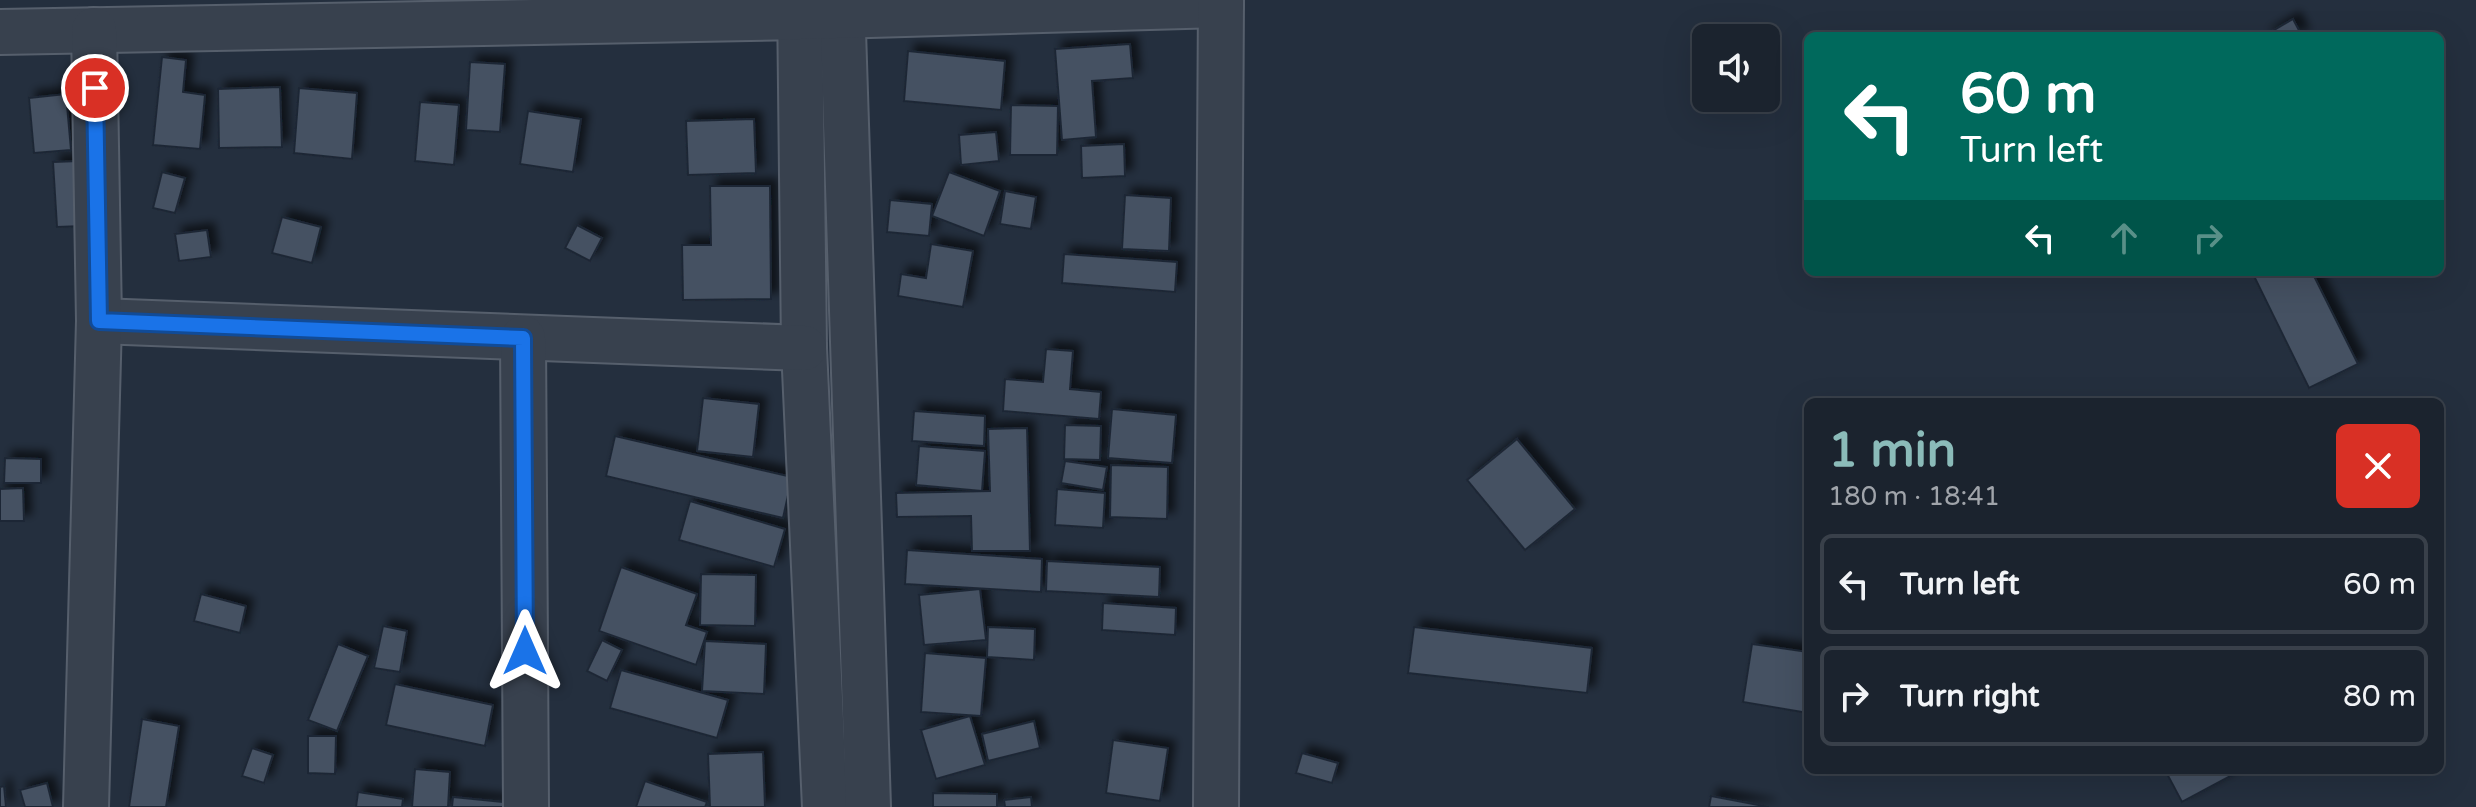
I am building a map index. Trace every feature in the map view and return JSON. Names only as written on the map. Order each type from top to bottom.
[{"type":"street","points":[[0,32],[520,11],[1221,2],[1216,807]]},
{"type":"street","points":[[821,8],[804,348],[825,807]]},
{"type":"street","points":[[821,8],[868,807]]},
{"type":"street","points":[[86,807],[99,321],[94,30]]},
{"type":"street","points":[[99,321],[804,348]]},
{"type":"street","points":[[523,338],[526,807]]},
{"type":"building","points":[[2293,19],[2300,32],[2271,32]]},
{"type":"building","points":[[1130,44],[1133,78],[1092,81],[1096,137],[1062,140],[1055,49]]},
{"type":"building","points":[[908,51],[1005,61],[1001,110],[904,101]]},
{"type":"building","points":[[162,57],[186,60],[183,92],[205,95],[200,149],[153,145]]},
{"type":"building","points":[[470,62],[505,64],[500,132],[466,130]]},
{"type":"building","points":[[280,87],[282,147],[219,148],[218,89]]},
{"type":"building","points":[[299,88],[357,93],[352,159],[294,153]]},
{"type":"building","points":[[66,94],[71,150],[34,153],[29,98]]},
{"type":"building","points":[[420,102],[459,105],[454,165],[415,161]]},
{"type":"building","points":[[1011,105],[1058,106],[1057,155],[1010,155]]},
{"type":"building","points":[[528,111],[581,119],[573,172],[520,164]]},
{"type":"building","points":[[754,119],[756,173],[688,175],[686,121]]},
{"type":"building","points":[[996,132],[999,161],[961,165],[959,135]]},
{"type":"building","points":[[1124,144],[1125,176],[1082,178],[1081,146]]},
{"type":"building","points":[[79,161],[83,226],[57,227],[53,162]]},
{"type":"building","points":[[162,172],[185,178],[175,213],[153,208]]},
{"type":"building","points":[[949,172],[1000,191],[984,236],[932,216]]},
{"type":"building","points":[[710,186],[770,186],[771,299],[683,300],[682,245],[711,245]]},
{"type":"building","points":[[1005,191],[1036,197],[1031,229],[1000,224]]},
{"type":"building","points":[[1125,195],[1171,198],[1169,251],[1122,249]]},
{"type":"building","points":[[890,200],[932,204],[929,236],[887,232]]},
{"type":"building","points":[[282,217],[321,227],[312,263],[272,253]]},
{"type":"building","points":[[577,225],[602,238],[590,261],[565,248]]},
{"type":"building","points":[[207,230],[211,257],[179,261],[175,234]]},
{"type":"building","points":[[931,244],[973,251],[963,307],[898,296],[901,274],[926,278]]},
{"type":"building","points":[[1064,254],[1177,262],[1175,292],[1062,283]]},
{"type":"building","points":[[2254,276],[2314,276],[2358,364],[2309,388]]},
{"type":"building","points":[[1046,349],[1073,351],[1070,389],[1101,392],[1099,419],[1003,411],[1005,379],[1043,382]]},
{"type":"building","points":[[703,398],[759,404],[753,457],[697,451]]},
{"type":"building","points":[[1112,409],[1176,415],[1172,463],[1108,458]]},
{"type":"building","points":[[914,411],[985,416],[984,446],[912,441]]},
{"type":"building","points":[[1065,425],[1101,426],[1100,460],[1064,459]]},
{"type":"building","points":[[1027,428],[1030,551],[972,551],[971,516],[897,517],[896,493],[990,491],[988,429]]},
{"type":"building","points":[[615,436],[792,477],[783,518],[606,476]]},
{"type":"building","points":[[1517,439],[1575,509],[1525,550],[1467,480]]},
{"type":"building","points":[[919,446],[985,451],[982,491],[916,485]]},
{"type":"building","points":[[5,458],[41,459],[41,483],[4,483]]},
{"type":"building","points":[[1065,461],[1107,467],[1103,490],[1061,483]]},
{"type":"building","points":[[1111,465],[1168,467],[1167,519],[1110,517]]},
{"type":"building","points":[[23,488],[24,521],[0,521],[0,489]]},
{"type":"building","points":[[1057,489],[1105,493],[1103,528],[1055,525]]},
{"type":"building","points":[[690,501],[785,529],[774,567],[679,540]]},
{"type":"building","points":[[907,550],[1042,559],[1041,592],[905,584]]},
{"type":"building","points":[[1047,561],[1160,567],[1159,597],[1046,591]]},
{"type":"building","points":[[621,567],[697,594],[686,625],[707,632],[696,665],[599,631]]},
{"type":"building","points":[[701,574],[756,575],[755,626],[700,625]]},
{"type":"building","points":[[980,589],[986,640],[924,645],[919,595]]},
{"type":"building","points":[[201,594],[246,606],[240,633],[194,621]]},
{"type":"building","points":[[1103,603],[1176,608],[1175,635],[1102,630]]},
{"type":"building","points":[[383,626],[407,631],[400,672],[374,668]]},
{"type":"building","points":[[988,627],[1035,629],[1034,660],[987,657]]},
{"type":"building","points":[[1414,627],[1592,648],[1587,693],[1408,673]]},
{"type":"building","points":[[602,640],[622,650],[607,681],[587,671]]},
{"type":"building","points":[[705,641],[766,644],[764,694],[702,691]]},
{"type":"building","points":[[338,644],[368,656],[337,731],[308,720]]},
{"type":"building","points":[[1752,644],[1804,651],[1804,712],[1743,702]]},
{"type":"building","points":[[925,653],[986,658],[981,716],[921,712]]},
{"type":"building","points":[[621,670],[728,700],[717,738],[610,708]]},
{"type":"building","points":[[395,684],[493,705],[485,746],[386,725]]},
{"type":"building","points":[[970,716],[985,765],[936,779],[921,730]]},
{"type":"building","points":[[142,719],[179,726],[166,807],[129,807]]},
{"type":"building","points":[[1034,721],[1040,748],[988,761],[982,734]]},
{"type":"building","points":[[308,736],[336,736],[335,774],[308,773]]},
{"type":"building","points":[[1113,740],[1168,748],[1160,801],[1106,793]]},
{"type":"building","points":[[252,748],[273,755],[264,783],[242,776]]},
{"type":"building","points":[[763,752],[765,807],[710,807],[708,754]]},
{"type":"building","points":[[1302,753],[1338,763],[1332,783],[1296,773]]},
{"type":"building","points":[[415,769],[450,772],[448,807],[412,807]]},
{"type":"building","points":[[2167,774],[2234,774],[2182,802]]},
{"type":"building","points":[[645,781],[707,802],[705,807],[636,807]]},
{"type":"building","points":[[47,783],[53,807],[25,807],[20,790]]},
{"type":"building","points":[[4,786],[6,807],[0,807],[0,787]]},
{"type":"building","points":[[358,792],[403,799],[402,807],[356,807]]},
{"type":"building","points":[[933,793],[997,794],[997,807],[933,807]]},
{"type":"building","points":[[1711,796],[1769,807],[1709,807]]},
{"type":"building","points":[[453,797],[503,802],[503,807],[452,807]]},
{"type":"building","points":[[1031,797],[1032,807],[1005,807],[1004,800]]},
{"type":"route","points":[[95,88],[99,321],[523,338],[525,651]]}]
